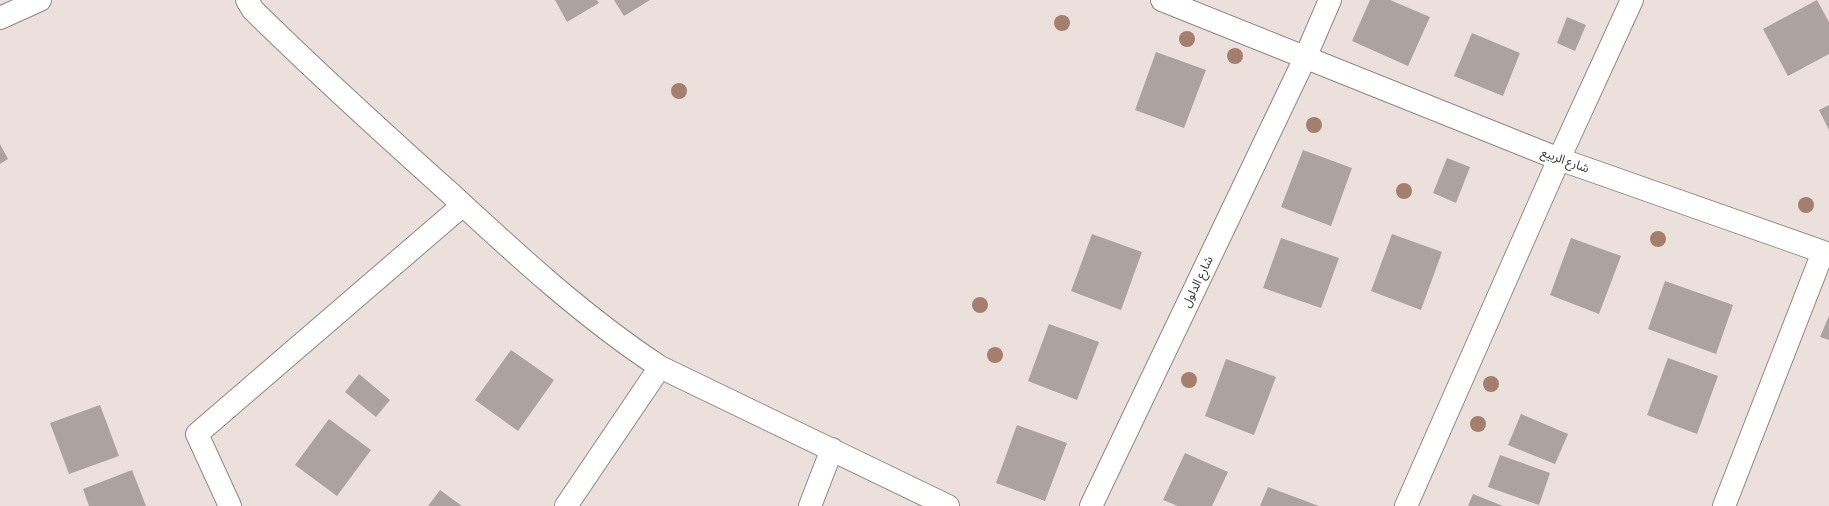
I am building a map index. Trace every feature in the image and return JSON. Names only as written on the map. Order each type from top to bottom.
[{"type":"street","points":[[0,18],[40,0]]},
{"type":"street","points":[[247,0],[253,10],[305,61],[462,205],[530,266],[629,347],[660,368],[948,506]]},
{"type":"street","name":"شارع الربيع","points":[[1162,0],[1559,159],[1826,253]]},
{"type":"street","name":"شارع الدلول","points":[[1091,506],[1306,58],[1330,0]]},
{"type":"street","points":[[1406,506],[1559,159],[1632,0]]},
{"type":"street","points":[[230,506],[197,434],[462,205]]},
{"type":"street","points":[[1724,506],[1826,253]]},
{"type":"street","points":[[566,506],[660,368]]},
{"type":"street","points":[[810,506],[832,449]]},
{"type":"building","points":[[555,0],[597,0],[599,3],[567,22]]},
{"type":"building","points":[[614,0],[650,0],[624,16]]},
{"type":"building","points":[[1370,0],[1390,0],[1430,17],[1408,66],[1352,41]]},
{"type":"building","points":[[1817,0],[1829,22],[1829,54],[1788,76],[1763,29]]},
{"type":"building","points":[[1567,17],[1586,25],[1575,51],[1557,43]]},
{"type":"building","points":[[1472,33],[1520,53],[1503,96],[1454,76]]},
{"type":"building","points":[[1156,52],[1206,70],[1184,128],[1135,110]]},
{"type":"building","points":[[1829,105],[1829,130],[1819,110]]},
{"type":"building","points":[[0,144],[8,159],[0,164]]},
{"type":"building","points":[[1303,150],[1352,168],[1331,226],[1281,207]]},
{"type":"building","points":[[1447,158],[1470,167],[1456,203],[1433,193]]},
{"type":"building","points":[[1092,234],[1142,252],[1121,310],[1071,291]]},
{"type":"building","points":[[1392,234],[1442,252],[1421,310],[1371,291]]},
{"type":"building","points":[[1281,238],[1339,258],[1321,308],[1263,288]]},
{"type":"building","points":[[1571,238],[1621,256],[1599,314],[1550,295]]},
{"type":"building","points":[[1665,281],[1733,305],[1716,354],[1648,329]]},
{"type":"building","points":[[1829,316],[1829,340],[1820,337]]},
{"type":"building","points":[[1049,324],[1099,342],[1077,400],[1028,381]]},
{"type":"building","points":[[511,350],[554,380],[518,431],[475,400]]},
{"type":"building","points":[[1668,358],[1718,376],[1697,434],[1647,415]]},
{"type":"building","points":[[1226,359],[1276,377],[1254,435],[1205,416]]},
{"type":"building","points":[[359,374],[390,400],[376,417],[345,392]]},
{"type":"building","points":[[100,405],[119,456],[69,474],[50,423]]},
{"type":"building","points":[[1521,414],[1568,434],[1555,464],[1508,445]]},
{"type":"building","points":[[329,419],[371,450],[337,496],[295,465]]},
{"type":"building","points":[[1017,425],[1067,443],[1045,501],[996,483]]},
{"type":"building","points":[[1185,453],[1228,472],[1212,506],[1178,506],[1163,500]]},
{"type":"building","points":[[1500,455],[1550,473],[1539,505],[1488,487]]},
{"type":"building","points":[[132,470],[146,506],[89,506],[83,489]]},
{"type":"building","points":[[1268,487],[1319,506],[1260,506]]},
{"type":"building","points":[[440,490],[462,506],[428,506]]},
{"type":"building","points":[[1473,494],[1503,506],[1468,506]]}]
